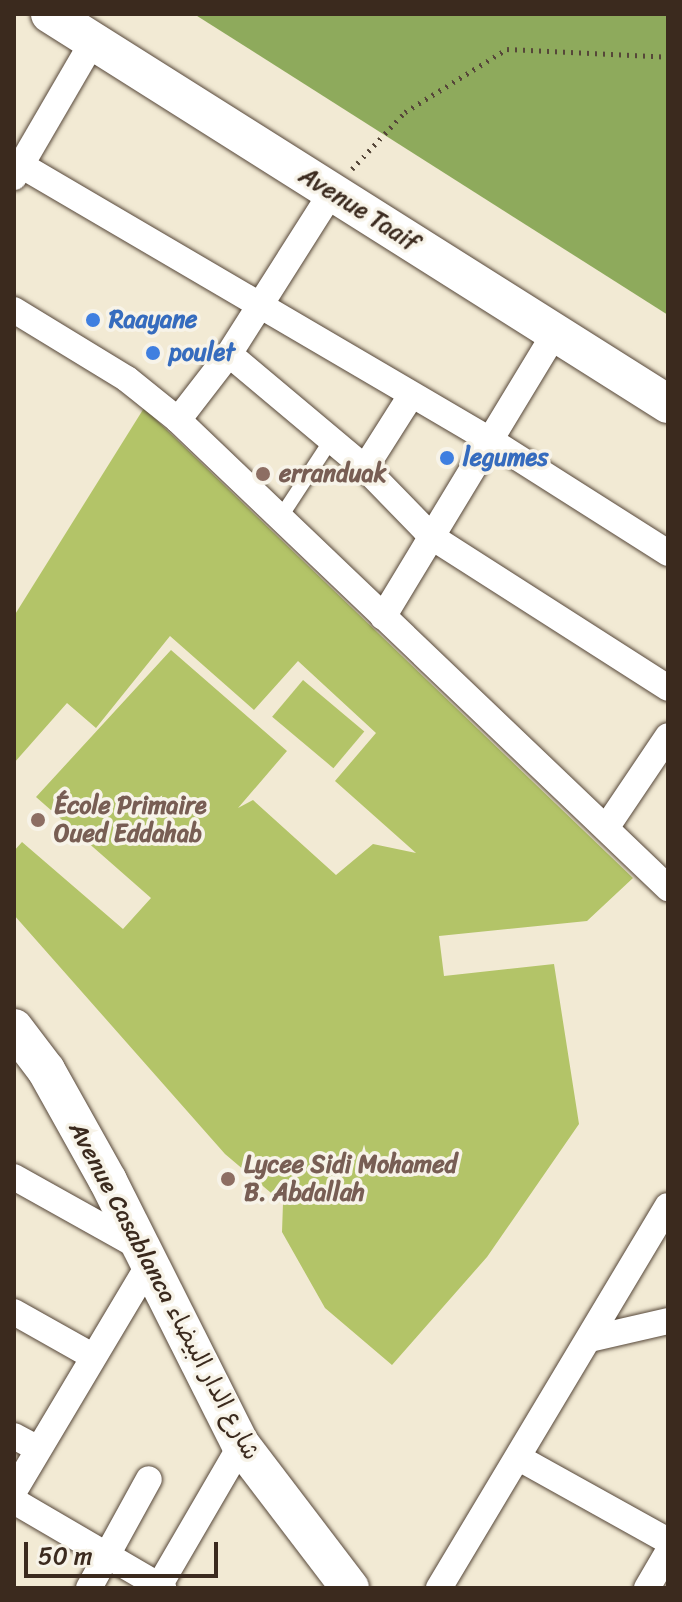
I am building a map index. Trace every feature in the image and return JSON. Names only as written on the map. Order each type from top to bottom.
[{"type":"street","name":"Avenue Taaif","points":[[50,14],[668,404]]},
{"type":"street","points":[[93,41],[16,168],[259,306],[410,397],[490,440],[668,553]]},
{"type":"street","points":[[178,420],[229,354],[332,192]]},
{"type":"street","points":[[14,310],[127,379],[178,420],[383,617],[608,825],[668,888]]},
{"type":"street","points":[[383,617],[555,333]]},
{"type":"street","points":[[229,354],[365,468],[432,537],[668,688]]},
{"type":"street","points":[[365,468],[410,397]]},
{"type":"street","points":[[608,825],[666,744]]},
{"type":"street","name":"Avenue Casablanca شارع الدار البيضاء","points":[[14,1028],[54,1084],[241,1445],[350,1588]]},
{"type":"street","points":[[14,1177],[144,1257],[92,1356],[14,1491]]},
{"type":"street","points":[[439,1588],[668,1206]]},
{"type":"street","points":[[14,1312],[92,1356]]},
{"type":"street","points":[[590,1339],[668,1321]]},
{"type":"street","points":[[14,1436],[38,1449]]},
{"type":"street","points":[[14,1501],[161,1587],[241,1445]]},
{"type":"street","points":[[519,1458],[668,1541]]},
{"type":"street","points":[[89,1588],[149,1479]]},
{"type":"street","points":[[647,1588],[668,1552]]},
{"type":"lane","points":[[280,518],[331,440]]},
{"type":"path","points":[[332,192],[405,112],[507,49],[668,57]]},
{"type":"green space","points":[[194,14],[668,14],[668,315]]},
{"type":"green space","points":[[144,408],[633,878],[587,921],[439,936],[444,976],[554,964],[579,1124],[487,1257],[392,1365],[325,1308],[282,1232],[283,1203],[225,1154],[14,915],[14,851],[22,842],[123,929],[151,898],[36,797],[171,650],[287,751],[238,808],[253,800],[336,875],[373,844],[416,853],[335,781],[376,733],[298,661],[254,710],[170,636],[96,728],[67,703],[14,763],[14,616]]},
{"type":"green space","points":[[303,680],[364,731],[333,768],[272,717]]},
{"type":"place","name":"Raayane","points":[[93,320]]},
{"type":"place","name":"poulet","points":[[153,353]]},
{"type":"place","name":"legumes","points":[[447,458]]},
{"type":"place","name":"erranduak","points":[[263,474]]},
{"type":"place","name":"École Primaire Oued Eddahab","points":[[38,820]]},
{"type":"place","name":"Lycee Sidi Mohamed B. Abdallah","points":[[228,1179]]}]
